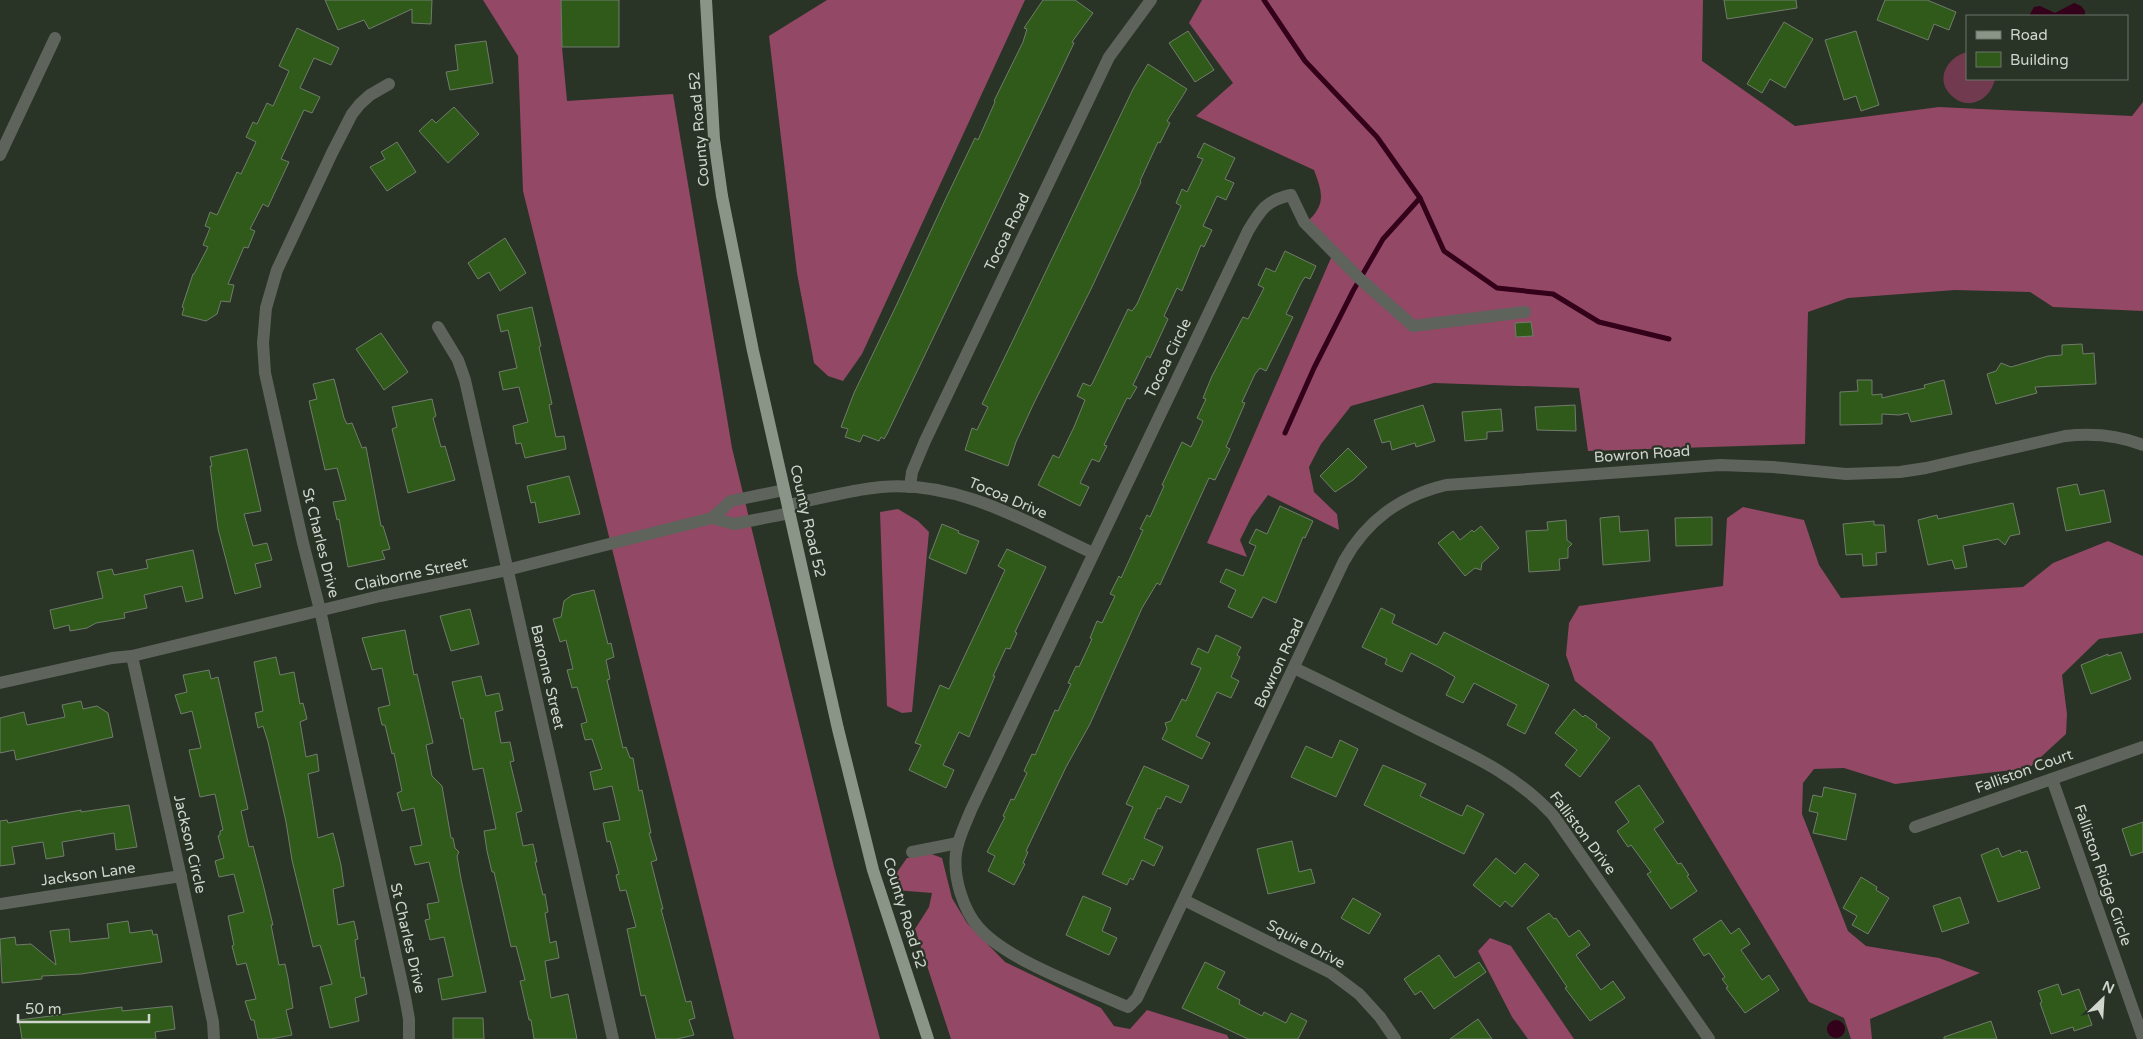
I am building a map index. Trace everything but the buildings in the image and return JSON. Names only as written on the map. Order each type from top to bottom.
[{"type":"main road","name":"County Road 52","points":[[706,0],[714,139],[733,261],[838,729],[874,870],[928,1039]]},
{"type":"street","name":"Tocoa Road","points":[[910,487],[912,472],[925,441],[1109,57],[1151,0]]},
{"type":"street","points":[[0,155],[55,38]]},
{"type":"street","name":"St Charles Drive","points":[[389,84],[370,95],[352,114],[277,270],[266,308],[263,344],[265,373],[320,610],[405,997],[409,1018],[409,1039]]},
{"type":"street","name":"Tocoa Circle","points":[[1093,553],[1248,231],[1266,205],[1274,200],[1291,195],[1304,222],[1359,278],[1413,326],[1525,312]]},
{"type":"street","name":"Baronne Street","points":[[438,327],[454,351],[465,380],[613,1039]]},
{"type":"street","name":"Bowron Road","points":[[1093,553],[971,810],[958,843],[956,862],[960,889],[972,918],[978,928],[992,941],[1010,952],[1128,1006],[1137,998],[1354,544],[1380,516],[1410,496],[1428,490],[1464,484],[1694,466],[1756,466],[1846,474],[1900,472],[1926,468],[2065,436],[2084,434],[2122,438],[2143,445]]},
{"type":"street","name":"Tocoa Drive","points":[[789,509],[862,490],[882,487],[910,487],[947,491],[985,503],[1093,553]]},
{"type":"street","name":"Claiborne Street","points":[[0,683],[112,658],[132,656],[320,610],[507,570],[712,518],[731,501],[784,490]]},
{"type":"street","name":"Claiborne Street","points":[[712,518],[734,524],[789,509]]},
{"type":"street","name":"Jackson Circle","points":[[132,656],[213,1022],[214,1039]]},
{"type":"street","name":"Falliston Drive","points":[[1294,668],[1490,765],[1514,779],[1538,799],[1553,815],[1709,1039]]},
{"type":"street","name":"Falliston Court","points":[[1915,827],[2143,746]]},
{"type":"street","name":"Falliston Ridge Circle","points":[[2052,778],[2143,1038]]},
{"type":"street","points":[[912,852],[958,843]]},
{"type":"street","name":"Jackson Lane","points":[[0,904],[181,876]]},
{"type":"street","name":"Squire Drive","points":[[1184,900],[1331,973],[1364,1000],[1395,1039]]},
{"type":"shaded area","points":[[483,0],[561,0],[562,47],[567,101],[673,94],[732,448],[834,867],[880,1039],[734,1039],[523,191],[518,56]]},
{"type":"shaded area","points":[[827,0],[1025,0],[862,354],[843,381],[828,376],[814,363],[797,273],[769,36]]},
{"type":"shaded area","points":[[1202,0],[1703,0],[1702,61],[1795,126],[1939,107],[2132,116],[2143,102],[2143,311],[2053,307],[2030,292],[1955,290],[1848,298],[1808,312],[1805,444],[1588,451],[1579,388],[1434,383],[1351,406],[1321,444],[1309,467],[1314,492],[1337,514],[1339,530],[1268,495],[1251,518],[1240,540],[1247,557],[1207,543],[1334,251],[1306,223],[1317,210],[1321,199],[1314,170],[1196,116],[1233,83],[1189,23]]},
{"type":"shaded area","points":[[2074,3],[2081,6],[2085,11],[2085,15],[2030,15],[2034,7],[2040,6],[2055,13]]},
{"type":"shaded area","points":[[1966,52],[1966,80],[1995,80],[1989,92],[1978,101],[1972,103],[1959,101],[1952,96],[1944,83],[1945,70],[1960,55]]},
{"type":"shaded area","points":[[1743,507],[1804,520],[1819,565],[1841,598],[2023,587],[2053,563],[2108,541],[2143,556],[2143,633],[2099,639],[2062,675],[2067,714],[2066,734],[2029,768],[1895,784],[1844,768],[1814,769],[1803,783],[1802,814],[1848,931],[1866,946],[1939,958],[1980,973],[1870,1019],[1872,1039],[1851,1039],[1844,1018],[1809,1002],[1652,742],[1575,681],[1566,655],[1569,623],[1579,606],[1723,586],[1727,518]]},
{"type":"shaded area","points":[[898,509],[918,521],[929,532],[912,712],[902,713],[887,706],[880,512]]},
{"type":"shaded area","points":[[929,853],[942,858],[952,898],[967,923],[1005,962],[1101,1008],[1114,1026],[1130,1029],[1147,1010],[1227,1035],[1229,1039],[951,1039],[915,929],[929,907],[932,893],[895,890],[895,875],[907,858]]},
{"type":"shaded area","points":[[1490,938],[1511,946],[1574,1039],[1528,1039],[1512,1017],[1478,951]]},
{"type":"shaded area","points":[[1832,1020],[1840,1020],[1845,1025],[1843,1036],[1832,1038],[1827,1033],[1827,1025]]},
{"type":"waterway","points":[[1264,0],[1305,61],[1377,137],[1420,198],[1444,251],[1497,288],[1553,294],[1599,322],[1669,339]]},
{"type":"waterway","points":[[1285,433],[1314,368],[1353,291],[1383,239],[1420,198]]}]
